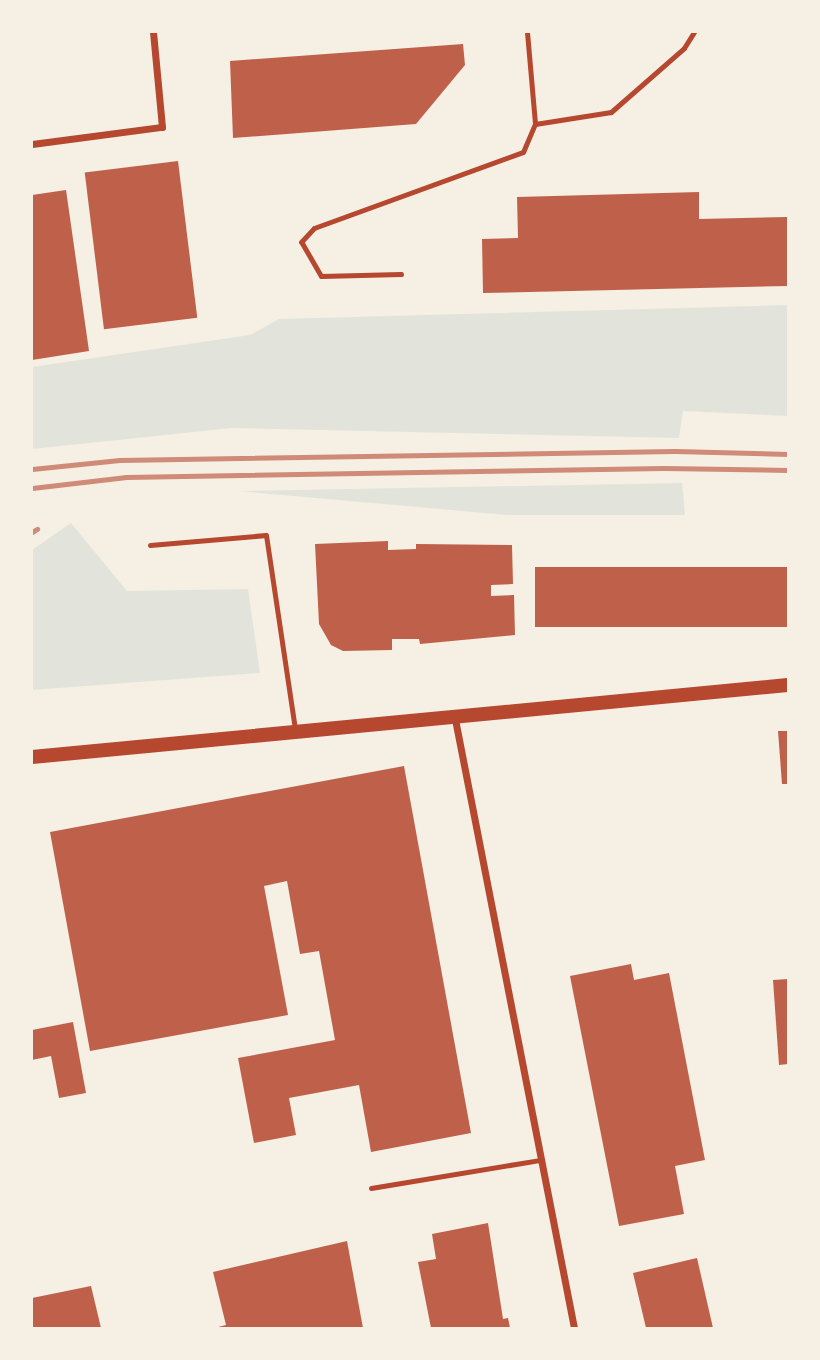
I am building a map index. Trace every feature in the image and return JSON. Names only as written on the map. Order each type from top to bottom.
[{"type":"main road","points":[[32,757],[454,714],[789,685]]},
{"type":"street","points":[[32,144],[162,127],[153,32]]},
{"type":"street","points":[[454,714],[574,1328]]},
{"type":"lane","points":[[401,274],[321,276],[301,242],[314,228],[523,152],[535,124],[527,32]]},
{"type":"lane","points":[[535,124],[611,112],[684,48],[694,32]]},
{"type":"lane","points":[[150,545],[267,535],[295,730]]},
{"type":"lane","points":[[371,1188],[541,1160]]},
{"type":"shaded area","points":[[788,305],[788,416],[683,411],[679,438],[232,428],[32,449],[32,367],[250,335],[279,319]]},
{"type":"shaded area","points":[[682,483],[685,515],[507,515],[238,491]]},
{"type":"shaded area","points":[[71,523],[127,591],[248,589],[260,673],[32,690],[32,550]]},
{"type":"building","points":[[463,44],[465,65],[416,124],[233,138],[230,61]]},
{"type":"building","points":[[178,161],[197,318],[104,329],[85,172]]},
{"type":"building","points":[[66,190],[89,351],[32,360],[32,195]]},
{"type":"building","points":[[699,192],[699,219],[788,217],[788,286],[483,293],[482,239],[518,238],[517,197]]},
{"type":"building","points":[[388,541],[388,550],[416,549],[416,544],[512,545],[513,584],[491,585],[491,596],[514,595],[515,635],[420,644],[419,639],[392,639],[392,650],[343,651],[331,645],[319,624],[315,544]]},
{"type":"building","points":[[535,567],[788,567],[788,627],[535,627]]},
{"type":"building","points":[[778,731],[788,731],[788,784],[782,784]]},
{"type":"building","points":[[404,766],[471,1133],[371,1152],[359,1085],[289,1098],[296,1135],[254,1143],[238,1058],[335,1040],[319,951],[300,954],[287,881],[264,886],[288,1015],[90,1051],[50,832]]},
{"type":"building","points":[[631,964],[634,980],[669,973],[705,1160],[675,1166],[684,1214],[619,1226],[570,976]]},
{"type":"building","points":[[788,979],[788,1064],[779,1065],[773,980]]},
{"type":"building","points":[[73,1022],[86,1093],[59,1098],[51,1056],[32,1060],[32,1030]]},
{"type":"building","points":[[488,1223],[503,1319],[508,1318],[510,1328],[431,1328],[418,1262],[436,1259],[432,1234]]},
{"type":"building","points":[[347,1241],[363,1328],[214,1328],[226,1325],[213,1272]]},
{"type":"building","points":[[697,1258],[713,1328],[646,1328],[633,1273]]},
{"type":"building","points":[[91,1286],[101,1328],[32,1328],[32,1298]]},
{"type":"railway","points":[[32,469],[120,460],[675,451],[788,454]]},
{"type":"railway","points":[[32,488],[126,477],[664,468],[788,470]]},
{"type":"railway","points":[[32,532],[37,529]]}]
